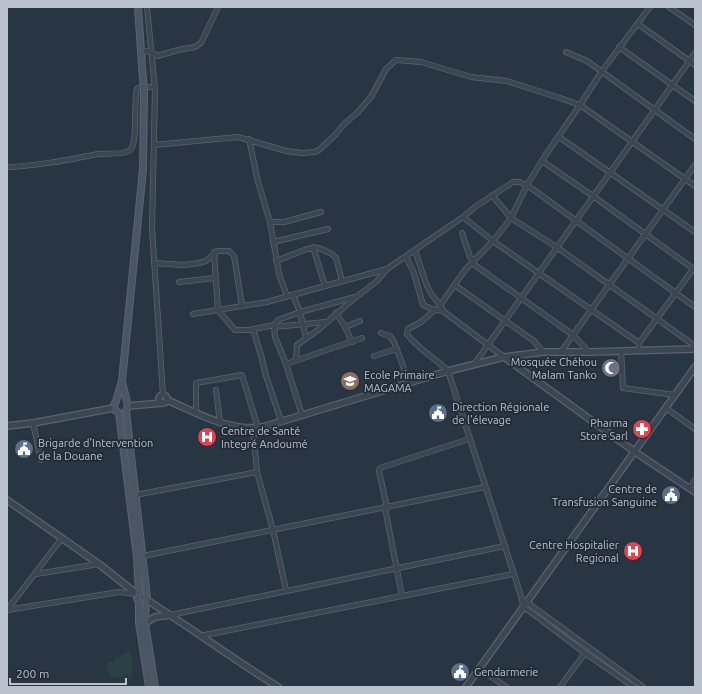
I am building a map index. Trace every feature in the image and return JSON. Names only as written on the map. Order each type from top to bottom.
[{"type":"main road","points":[[138,7],[144,92],[144,169],[122,381],[115,403],[137,557],[139,623],[149,687]]},
{"type":"main road","points":[[122,381],[127,406],[135,495],[143,556],[147,599],[145,623],[155,687]]},
{"type":"main road","points":[[116,401],[121,400],[127,406]]},
{"type":"main road","points":[[116,411],[122,413],[127,406]]},
{"type":"main road","points":[[139,597],[144,593],[147,599]]},
{"type":"main road","points":[[139,597],[143,603],[147,599]]},
{"type":"street","points":[[147,7],[154,87],[152,228],[163,399]]},
{"type":"street","points":[[141,52],[151,51],[157,56],[198,46],[201,43],[218,7]]},
{"type":"street","points":[[441,304],[465,270],[493,241],[512,218],[527,185],[542,161],[602,71],[650,7]]},
{"type":"street","points":[[669,7],[695,25]]},
{"type":"street","points":[[638,24],[695,65]]},
{"type":"street","points":[[619,47],[695,101]]},
{"type":"street","points":[[566,52],[587,61],[602,71],[695,139]]},
{"type":"street","points":[[476,363],[695,53]]},
{"type":"street","points":[[154,145],[238,137],[286,151],[302,153],[315,152],[357,113],[371,97],[388,65],[396,60],[404,60],[421,62],[470,77],[507,82],[560,98],[580,106],[695,186]]},
{"type":"street","points":[[7,167],[35,166],[98,154],[124,153],[128,151],[132,148],[134,137],[137,89],[140,87],[154,87]]},
{"type":"street","points":[[559,137],[695,232]]},
{"type":"street","points":[[249,140],[258,182],[270,222],[279,274],[287,296]]},
{"type":"street","points":[[542,161],[593,196],[645,235],[694,268],[639,343],[640,351]]},
{"type":"street","points":[[561,352],[695,165]]},
{"type":"street","points":[[193,314],[267,302],[387,269],[463,217],[475,207],[514,182],[527,185],[695,307]]},
{"type":"street","points":[[492,196],[512,218],[558,248],[695,347]]},
{"type":"street","points":[[270,222],[284,222],[321,212]]},
{"type":"street","points":[[463,217],[493,241],[639,343]]},
{"type":"street","points":[[273,242],[328,230]]},
{"type":"street","points":[[462,233],[473,262],[573,335],[589,352]]},
{"type":"street","points":[[313,248],[325,286]]},
{"type":"street","points":[[276,261],[299,251],[319,248],[332,254],[336,258],[342,281]]},
{"type":"street","points":[[154,263],[183,265],[199,263],[206,261],[214,252],[220,250],[229,251],[234,256],[242,306]]},
{"type":"street","points":[[415,250],[428,288],[434,298],[441,304],[443,311]]},
{"type":"street","points":[[214,252],[218,310],[235,330],[326,322]]},
{"type":"street","points":[[406,257],[414,274],[424,305],[435,310],[443,311],[635,452],[692,490],[695,480]]},
{"type":"street","points":[[296,360],[296,346],[318,330],[336,313],[377,281],[387,269]]},
{"type":"street","points":[[179,282],[215,278]]},
{"type":"street","points":[[454,286],[534,341],[543,352]]},
{"type":"street","points":[[293,295],[300,312],[306,338]]},
{"type":"street","points":[[302,415],[286,364],[275,337],[274,326],[278,320],[300,312],[357,296]]},
{"type":"street","points":[[435,310],[407,331],[411,340],[435,358],[448,371],[504,546],[524,602],[586,653],[634,687]]},
{"type":"street","points":[[336,313],[346,327],[352,342]]},
{"type":"street","points":[[346,327],[360,321]]},
{"type":"street","points":[[253,329],[266,376],[281,421]]},
{"type":"street","points":[[381,333],[390,336],[397,349],[409,382]]},
{"type":"street","points":[[286,364],[362,338]]},
{"type":"street","points":[[127,406],[150,404],[163,399],[220,423],[256,428],[409,382],[504,356],[543,352],[640,351],[695,347]]},
{"type":"street","points":[[374,356],[397,349]]},
{"type":"street","points":[[621,351],[623,388],[675,395]]},
{"type":"street","points":[[466,687],[524,602],[635,452],[695,367]]},
{"type":"street","points":[[196,413],[196,383],[242,375],[256,428],[257,472],[273,530],[286,590]]},
{"type":"street","points":[[216,390],[220,423]]},
{"type":"street","points":[[666,408],[695,428]]},
{"type":"street","points":[[7,426],[116,411]]},
{"type":"street","points":[[33,423],[40,460]]},
{"type":"street","points":[[402,596],[379,471],[380,468],[469,439]]},
{"type":"street","points":[[135,495],[257,472]]},
{"type":"street","points":[[143,556],[485,487]]},
{"type":"street","points":[[7,500],[99,564],[139,597]]},
{"type":"street","points":[[7,610],[62,538]]},
{"type":"street","points":[[145,623],[155,617],[397,569],[504,546]]},
{"type":"street","points":[[36,574],[99,564]]},
{"type":"street","points":[[200,636],[514,574]]},
{"type":"street","points":[[7,610],[119,592],[128,592],[139,597]]},
{"type":"street","points":[[147,599],[240,664],[278,687]]},
{"type":"street","points":[[524,602],[643,687]]},
{"type":"street","points":[[560,687],[586,653]]},
{"type":"street","points":[[479,668],[506,687]]},
{"type":"green space","points":[[130,651],[133,664],[131,678],[128,677],[127,674],[124,675],[123,678],[111,677],[106,666],[108,662],[114,662],[115,658]]},
{"type":"place","name":"Mosquée Chéhou Malam Tanko","points":[[611,368]]},
{"type":"place","name":"Ecole Primaire MAGAMA","points":[[350,381]]},
{"type":"place","name":"Direction Régionale de l'élevage","points":[[438,413]]},
{"type":"place","name":"Pharma Store Sarl","points":[[642,429]]},
{"type":"place","name":"Centre de Santé Integré Andoumé","points":[[207,437]]},
{"type":"place","name":"Brigarde d'Intervention de la Douane","points":[[24,449]]},
{"type":"place","name":"Centre de Transfusion Sanguine","points":[[671,495]]},
{"type":"place","name":"Centre Hospitalier Regional","points":[[633,551]]},
{"type":"place","name":"Gendarmerie","points":[[460,672]]}]
